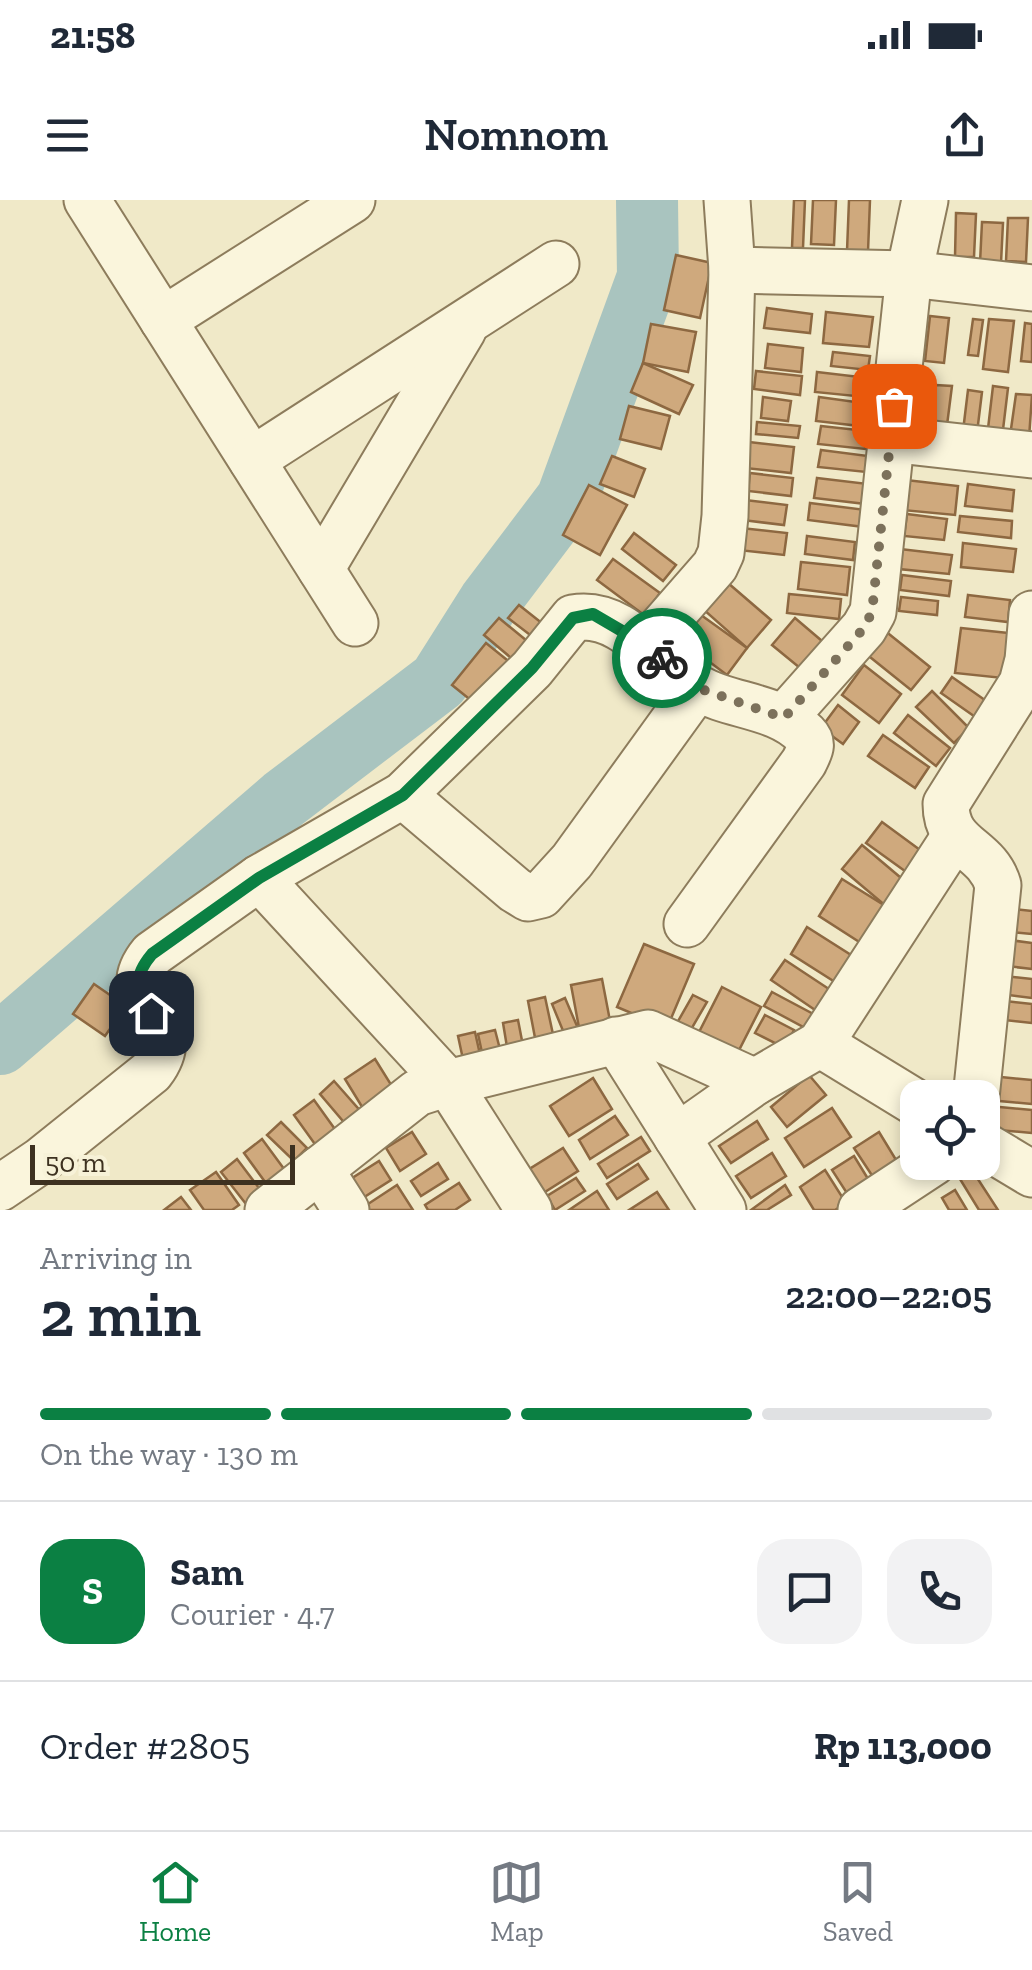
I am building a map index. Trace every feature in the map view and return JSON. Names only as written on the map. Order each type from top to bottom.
[{"type":"street","points":[[86,200],[356,624]]},
{"type":"street","points":[[163,320],[352,200]]},
{"type":"street","points":[[646,645],[715,566],[720,553],[725,516],[732,270],[728,200]]},
{"type":"street","points":[[784,718],[864,628],[872,612],[910,274],[925,200]]},
{"type":"street","points":[[252,460],[556,264]]},
{"type":"street","points":[[732,270],[910,274],[1032,288]]},
{"type":"street","points":[[321,569],[468,321]]},
{"type":"street","points":[[890,439],[1032,455]]},
{"type":"street","points":[[0,1188],[151,1072],[164,1055],[164,1037],[138,989],[140,968],[152,954],[259,878],[403,795],[532,668],[573,618],[593,614],[646,645],[698,688],[784,718],[804,732],[811,746],[804,762],[688,924]]},
{"type":"street","points":[[978,1080],[998,885],[988,864],[955,836],[946,821],[946,804],[1022,682],[1032,614]]},
{"type":"street","points":[[403,795],[515,890],[528,898],[542,895],[698,688]]},
{"type":"street","points":[[677,1136],[820,1044],[955,836]]},
{"type":"street","points":[[259,878],[448,1083],[529,1210]]},
{"type":"street","points":[[268,1210],[417,1093],[448,1083],[648,1033],[756,1082]]},
{"type":"street","points":[[616,1040],[723,1210]]},
{"type":"street","points":[[820,1044],[900,1093]]},
{"type":"street","points":[[1000,1155],[1032,1174]]},
{"type":"street","points":[[320,1169],[346,1210]]},
{"type":"street","points":[[861,1210],[907,1180]]},
{"type":"building","points":[[794,200],[805,200],[803,248],[792,248]]},
{"type":"building","points":[[813,200],[836,200],[834,245],[811,244]]},
{"type":"building","points":[[849,200],[870,200],[868,252],[847,251]]},
{"type":"building","points":[[956,213],[976,214],[974,257],[955,257]]},
{"type":"building","points":[[1008,218],[1028,218],[1026,262],[1006,261]]},
{"type":"building","points":[[982,222],[1003,223],[1001,263],[980,263]]},
{"type":"building","points":[[676,255],[712,263],[700,318],[664,310]]},
{"type":"building","points":[[767,308],[812,314],[810,333],[764,328]]},
{"type":"building","points":[[826,312],[873,317],[869,347],[823,343]]},
{"type":"building","points":[[930,316],[949,318],[944,363],[925,361]]},
{"type":"building","points":[[973,319],[983,320],[978,356],[968,355]]},
{"type":"building","points":[[989,319],[1014,321],[1008,372],[983,369]]},
{"type":"building","points":[[1025,323],[1032,324],[1032,362],[1021,361]]},
{"type":"building","points":[[651,324],[696,332],[688,372],[643,363]]},
{"type":"building","points":[[768,344],[803,348],[801,372],[765,368]]},
{"type":"building","points":[[833,352],[870,356],[868,370],[831,366]]},
{"type":"building","points":[[643,363],[693,385],[679,414],[631,392]]},
{"type":"building","points":[[756,371],[802,376],[800,395],[754,389]]},
{"type":"building","points":[[817,372],[877,379],[875,398],[815,392]]},
{"type":"building","points":[[935,385],[952,386],[946,433],[930,431]]},
{"type":"building","points":[[993,386],[1008,388],[1002,438],[987,437]]},
{"type":"building","points":[[968,390],[982,392],[977,433],[963,431]]},
{"type":"building","points":[[1016,394],[1032,395],[1029,438],[1010,436]]},
{"type":"building","points":[[763,397],[791,401],[788,421],[761,418]]},
{"type":"building","points":[[819,397],[863,403],[860,426],[816,421]]},
{"type":"building","points":[[629,406],[670,416],[661,449],[620,439]]},
{"type":"building","points":[[757,422],[800,426],[798,438],[756,434]]},
{"type":"building","points":[[821,426],[867,431],[865,449],[818,444]]},
{"type":"building","points":[[749,442],[794,447],[791,473],[745,468]]},
{"type":"building","points":[[821,450],[868,456],[866,472],[818,467]]},
{"type":"building","points":[[612,456],[645,469],[634,497],[600,484]]},
{"type":"building","points":[[750,473],[793,478],[791,496],[748,491]]},
{"type":"building","points":[[817,478],[868,484],[866,504],[814,498]]},
{"type":"building","points":[[906,480],[958,486],[955,515],[902,510]]},
{"type":"building","points":[[968,484],[1014,490],[1012,511],[965,506]]},
{"type":"building","points":[[589,485],[627,505],[600,555],[563,535]]},
{"type":"building","points":[[745,500],[787,505],[784,525],[742,520]]},
{"type":"building","points":[[810,503],[866,510],[864,527],[808,520]]},
{"type":"building","points":[[907,514],[947,519],[944,540],[904,536]]},
{"type":"building","points":[[960,516],[1012,521],[1011,538],[958,532]]},
{"type":"building","points":[[741,528],[787,533],[784,555],[738,550]]},
{"type":"building","points":[[634,533],[676,565],[663,581],[622,549]]},
{"type":"building","points":[[807,536],[855,542],[853,560],[805,554]]},
{"type":"building","points":[[963,543],[1016,549],[1013,572],[961,567]]},
{"type":"building","points":[[900,549],[952,555],[949,574],[899,569]]},
{"type":"building","points":[[613,559],[660,593],[644,615],[597,580]]},
{"type":"building","points":[[801,562],[850,567],[847,595],[798,589]]},
{"type":"building","points":[[902,575],[951,581],[949,596],[900,590]]},
{"type":"building","points":[[728,583],[771,620],[747,648],[704,610]]},
{"type":"building","points":[[789,594],[841,599],[839,619],[787,613]]},
{"type":"building","points":[[968,595],[1010,600],[1008,622],[965,617]]},
{"type":"building","points":[[901,597],[938,601],[937,615],[899,611]]},
{"type":"building","points":[[519,605],[548,628],[538,641],[508,618]]},
{"type":"building","points":[[694,610],[747,648],[727,675],[675,636]]},
{"type":"building","points":[[499,618],[538,650],[523,668],[484,635]]},
{"type":"building","points":[[795,618],[822,641],[800,668],[772,645]]},
{"type":"building","points":[[961,628],[1018,634],[1012,679],[955,673]]},
{"type":"building","points":[[884,630],[930,667],[911,690],[865,653]]},
{"type":"building","points":[[486,643],[517,668],[483,710],[452,685]]},
{"type":"building","points":[[864,665],[901,694],[879,723],[842,695]]},
{"type":"building","points":[[952,677],[992,705],[981,721],[941,693]]},
{"type":"building","points":[[932,691],[969,728],[954,743],[916,707]]},
{"type":"building","points":[[838,705],[859,722],[843,744],[821,728]]},
{"type":"building","points":[[908,715],[950,748],[936,766],[894,733]]},
{"type":"building","points":[[883,735],[929,767],[915,788],[868,756]]},
{"type":"building","points":[[882,822],[931,858],[916,879],[866,843]]},
{"type":"building","points":[[862,845],[907,883],[887,907],[842,869]]},
{"type":"building","points":[[842,879],[887,907],[864,945],[819,916]]},
{"type":"building","points":[[1005,908],[1032,911],[1032,934],[1002,931]]},
{"type":"building","points":[[807,927],[862,962],[846,989],[791,954]]},
{"type":"building","points":[[1002,939],[1032,943],[1032,969],[998,965]]},
{"type":"building","points":[[644,944],[694,964],[667,1028],[617,1007]]},
{"type":"building","points":[[785,960],[835,993],[821,1014],[771,980]]},
{"type":"building","points":[[1004,976],[1032,979],[1032,998],[1001,994]]},
{"type":"building","points":[[602,979],[611,1026],[580,1033],[571,985]]},
{"type":"building","points":[[94,984],[126,1006],[105,1036],[73,1014]]},
{"type":"building","points":[[722,987],[761,1007],[734,1060],[695,1040]]},
{"type":"building","points":[[772,992],[817,1016],[809,1030],[764,1006]]},
{"type":"building","points":[[693,995],[707,1002],[686,1038],[673,1030]]},
{"type":"building","points":[[545,997],[554,1039],[536,1043],[528,1001]]},
{"type":"building","points":[[565,998],[580,1033],[566,1038],[552,1004]]},
{"type":"building","points":[[997,1000],[1032,1004],[1032,1023],[995,1019]]},
{"type":"building","points":[[765,1015],[794,1030],[785,1048],[755,1033]]},
{"type":"building","points":[[518,1020],[524,1051],[508,1053],[503,1023]]},
{"type":"building","points":[[495,1030],[502,1057],[484,1062],[478,1034]]},
{"type":"building","points":[[475,1032],[481,1059],[464,1064],[458,1036]]},
{"type":"building","points":[[375,1059],[395,1091],[364,1110],[345,1079]]},
{"type":"building","points":[[809,1075],[826,1095],[787,1127],[771,1107]]},
{"type":"building","points":[[991,1076],[1032,1080],[1032,1104],[1000,1101],[1000,1080],[991,1080]]},
{"type":"building","points":[[593,1078],[612,1109],[569,1136],[550,1106]]},
{"type":"building","points":[[334,1081],[363,1114],[348,1127],[320,1094]]},
{"type":"building","points":[[314,1100],[337,1132],[317,1147],[294,1115]]},
{"type":"building","points":[[1000,1107],[1032,1110],[1032,1133],[1000,1130]]},
{"type":"building","points":[[832,1108],[851,1137],[804,1167],[785,1138]]},
{"type":"building","points":[[615,1116],[628,1135],[590,1159],[579,1140]]},
{"type":"building","points":[[757,1121],[768,1139],[731,1163],[719,1146]]},
{"type":"building","points":[[281,1122],[307,1148],[294,1161],[267,1135]]},
{"type":"building","points":[[412,1132],[426,1154],[400,1171],[386,1148]]},
{"type":"building","points":[[879,1132],[900,1169],[877,1183],[854,1148]]},
{"type":"building","points":[[641,1137],[650,1151],[607,1178],[598,1164]]},
{"type":"building","points":[[262,1139],[287,1173],[268,1186],[244,1153]]},
{"type":"building","points":[[563,1148],[578,1171],[537,1197],[523,1173]]},
{"type":"building","points":[[772,1153],[786,1176],[751,1198],[736,1176]]},
{"type":"building","points":[[854,1156],[873,1187],[852,1201],[832,1170]]},
{"type":"building","points":[[237,1159],[262,1192],[246,1204],[221,1172]]},
{"type":"building","points":[[379,1161],[391,1180],[358,1201],[346,1182]]},
{"type":"building","points":[[438,1163],[448,1179],[421,1196],[411,1181]]},
{"type":"building","points":[[638,1164],[648,1179],[617,1199],[607,1184]]},
{"type":"building","points":[[825,1170],[846,1203],[835,1210],[814,1210],[800,1187]]},
{"type":"building","points":[[216,1172],[239,1205],[232,1210],[204,1210],[190,1190]]},
{"type":"building","points":[[576,1178],[585,1191],[555,1210],[547,1196]]},
{"type":"building","points":[[961,1180],[978,1180],[998,1210],[979,1210]]},
{"type":"building","points":[[459,1183],[470,1200],[455,1210],[428,1210],[425,1205]]},
{"type":"building","points":[[397,1185],[413,1210],[368,1210],[365,1206]]},
{"type":"building","points":[[785,1185],[791,1195],[767,1210],[751,1210]]},
{"type":"building","points":[[955,1190],[967,1210],[949,1210],[942,1198]]},
{"type":"building","points":[[597,1191],[609,1210],[569,1210]]},
{"type":"building","points":[[657,1192],[669,1210],[629,1210]]},
{"type":"building","points":[[181,1197],[191,1210],[164,1210]]},
{"type":"waterway","points":[[0,1044],[284,799],[439,681],[489,602],[567,499],[648,277],[647,200]]},
{"type":"way so far","points":[[662,658],[698,688],[784,718],[864,628],[872,612],[894,406]]},
{"type":"route","points":[[151,1013],[138,989],[140,968],[152,954],[259,878],[403,795],[532,668],[573,618],[593,614],[662,658]]}]
